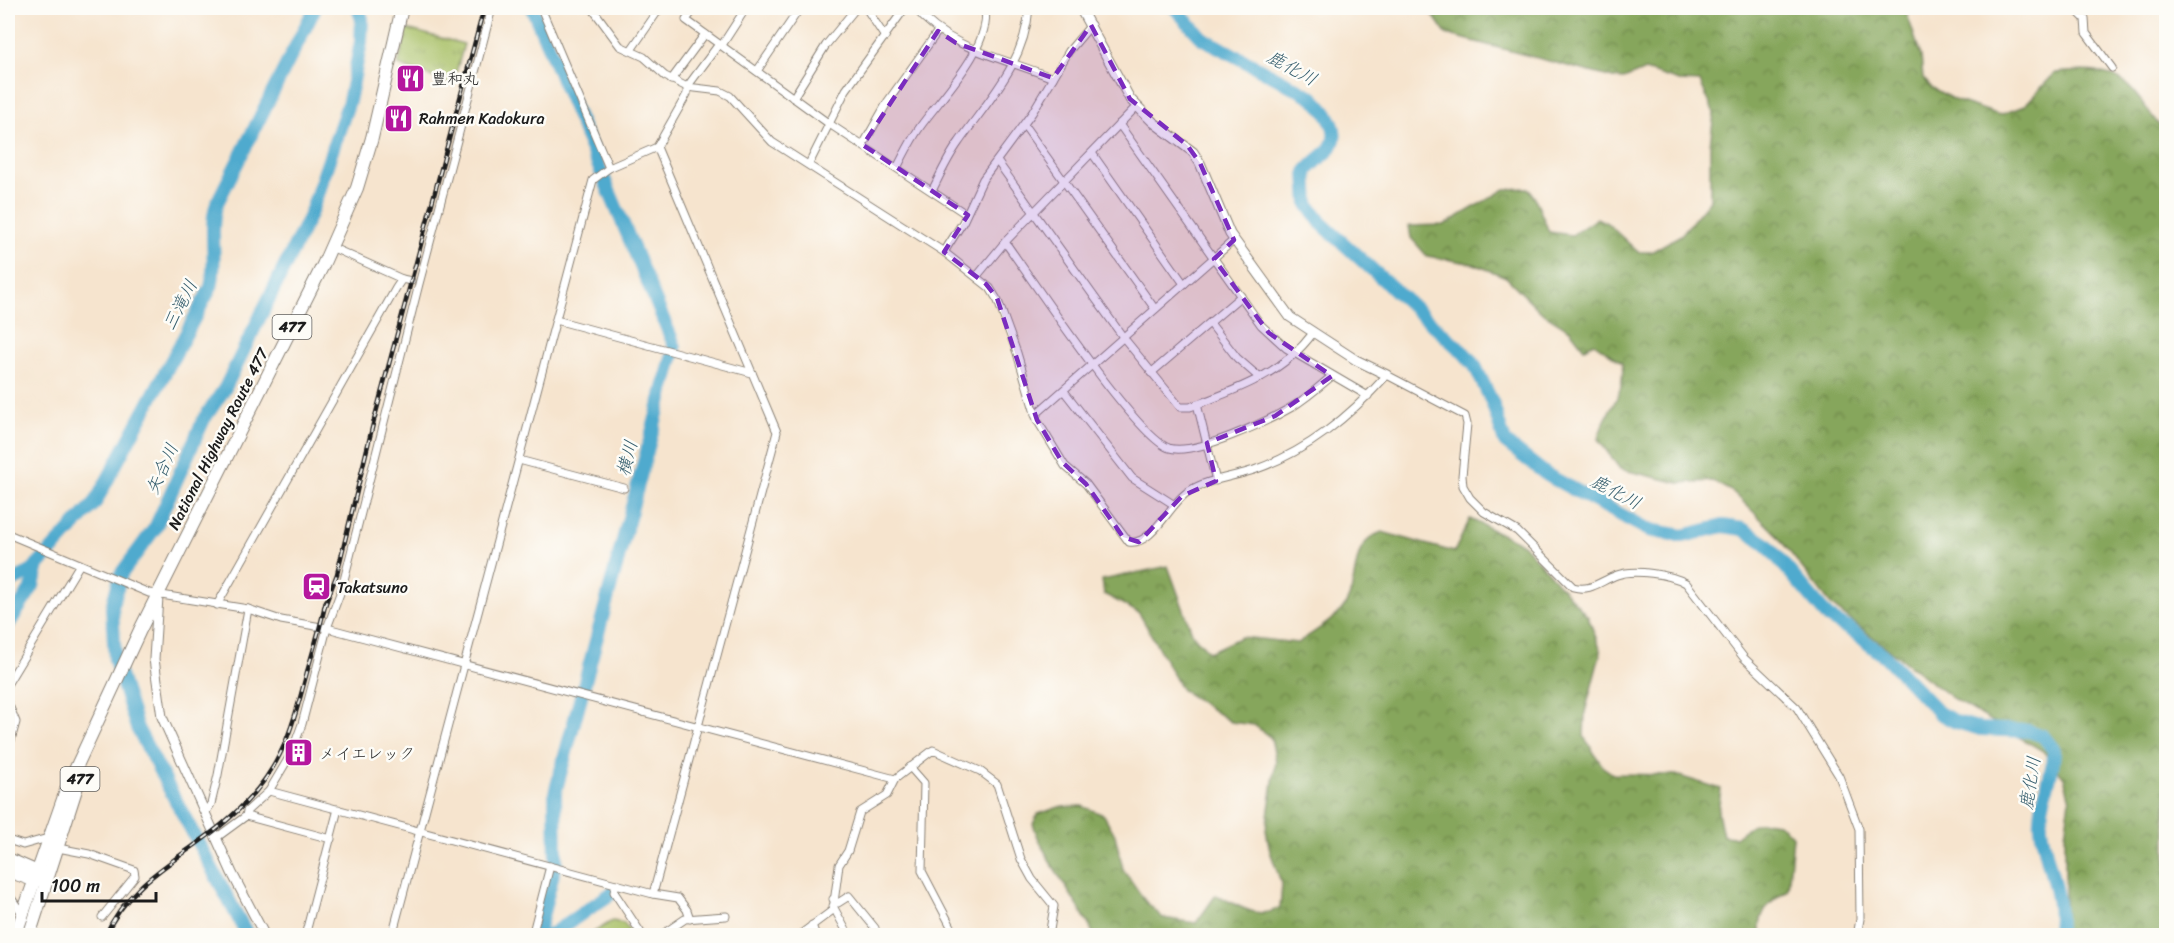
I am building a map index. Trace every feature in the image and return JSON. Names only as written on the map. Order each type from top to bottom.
[{"type":"highway","name":"National Highway Route 477","points":[[15,936],[68,785],[105,711],[153,594],[331,247],[357,189],[372,138],[402,8]]},
{"type":"highway","name":"National Highway Route 477","points":[[29,936],[105,711]]},
{"type":"highway","points":[[8,859],[35,875]]},
{"type":"highway","points":[[8,871],[47,878]]},
{"type":"street","points":[[216,838],[246,816],[247,811],[269,791],[291,754],[302,724],[327,628],[342,588],[492,8]]},
{"type":"street","points":[[541,8],[609,168]]},
{"type":"street","points":[[592,8],[609,35],[620,46],[632,50],[671,80],[687,87],[720,91],[729,96],[772,142],[944,252],[990,288],[998,301],[1035,415],[1065,466],[1086,484],[1127,541],[1136,543],[1146,537],[1158,526],[1173,504],[1190,490],[1256,469],[1297,451],[1338,423],[1387,375]]},
{"type":"street","points":[[695,8],[686,20],[828,123],[966,214]]},
{"type":"street","points":[[392,936],[593,180],[609,168],[657,147],[687,94],[687,87],[746,8]]},
{"type":"street","points":[[757,71],[800,8]]},
{"type":"street","points":[[794,98],[826,45],[856,8]]},
{"type":"street","points":[[866,8],[885,37]]},
{"type":"street","points":[[809,164],[846,90],[905,8]]},
{"type":"street","points":[[915,8],[938,31],[975,50],[1015,62],[1053,78]]},
{"type":"street","points":[[897,168],[920,127],[975,50],[985,26],[985,8]]},
{"type":"street","points":[[932,191],[953,151],[1015,62],[1024,36],[1029,8]]},
{"type":"street","points":[[1080,8],[1118,80],[1136,107],[1193,152],[1234,240],[1290,317],[1356,360],[1465,416],[1467,424],[1463,486],[1470,498],[1484,512],[1516,531],[1573,586],[1592,588],[1618,574],[1630,573],[1679,579],[1686,583],[1744,657],[1797,708],[1839,776],[1859,829],[1860,919],[1857,936]]},
{"type":"street","points":[[2074,8],[2082,13],[2086,33],[2112,68]]},
{"type":"street","points":[[632,50],[656,9]]},
{"type":"street","points":[[944,252],[983,179],[1024,125],[1069,51],[1091,26]]},
{"type":"street","points":[[863,145],[881,112],[938,31]]},
{"type":"street","points":[[671,80],[705,34]]},
{"type":"street","points":[[977,276],[1005,242],[1136,107]]},
{"type":"street","points":[[1119,124],[1261,325],[1295,353],[1368,396]]},
{"type":"street","points":[[1024,125],[1155,309]]},
{"type":"street","points":[[653,894],[777,432],[657,147]]},
{"type":"street","points":[[1092,153],[1184,284]]},
{"type":"street","points":[[997,160],[1123,338],[1177,405],[1183,408],[1197,404],[1260,378],[1295,353],[1313,333]]},
{"type":"street","points":[[1035,415],[1234,240]]},
{"type":"street","points":[[1005,242],[1092,365],[1156,441],[1168,448],[1180,450],[1207,443],[1293,406],[1332,376]]},
{"type":"street","points":[[331,247],[411,281]]},
{"type":"street","points":[[217,605],[402,279]]},
{"type":"street","points":[[1151,373],[1240,296]]},
{"type":"street","points":[[556,320],[752,373]]},
{"type":"street","points":[[1210,322],[1237,358],[1260,378]]},
{"type":"street","points":[[1064,391],[1132,478],[1173,504]]},
{"type":"street","points":[[1197,404],[1216,481]]},
{"type":"street","points":[[519,460],[624,488]]},
{"type":"street","points":[[8,534],[153,594],[248,609],[281,620],[327,628],[895,779]]},
{"type":"street","points":[[8,683],[79,564]]},
{"type":"street","points":[[153,594],[157,699],[169,736],[265,936]]},
{"type":"street","points":[[205,813],[211,804],[218,775],[248,609]]},
{"type":"street","points":[[8,703],[16,722],[8,751]]},
{"type":"street","points":[[798,936],[832,910],[839,865],[848,851],[860,812],[870,809],[887,795],[895,779],[933,750],[992,779],[999,788],[1021,859],[1032,879],[1054,906],[1049,936]]},
{"type":"street","points":[[910,767],[924,783],[922,871],[956,936]]},
{"type":"street","points":[[269,791],[653,894],[678,898],[687,910],[690,919]]},
{"type":"street","points":[[305,936],[338,809]]},
{"type":"street","points":[[246,816],[331,839]]},
{"type":"street","points":[[8,840],[23,845],[42,842],[49,837]]},
{"type":"street","points":[[58,848],[89,854],[134,870],[135,876],[102,917]]},
{"type":"street","points":[[532,936],[553,867]]},
{"type":"street","points":[[616,884],[614,891],[643,936]]},
{"type":"street","points":[[8,894],[22,913]]},
{"type":"street","points":[[833,903],[838,903],[849,896],[875,928]]},
{"type":"street","points":[[833,903],[849,936]]},
{"type":"street","points":[[660,936],[690,919],[726,916]]},
{"type":"street","points":[[812,925],[816,936]]},
{"type":"highlighted area","points":[[1091,25],[1130,99],[1187,145],[1200,163],[1234,240],[1214,259],[1269,333],[1332,376],[1275,416],[1207,443],[1216,481],[1182,496],[1139,542],[1123,537],[1086,484],[1062,462],[1037,420],[997,298],[986,284],[944,252],[968,215],[863,145],[938,31],[956,43],[1053,78]]},
{"type":"green space","points":[[1428,8],[1905,8],[1921,56],[1923,78],[1931,87],[1954,100],[2000,115],[2024,106],[2055,73],[2079,71],[2098,72],[2112,76],[2123,82],[2142,102],[2166,134],[2166,935],[2058,935],[2065,905],[2065,834],[2070,800],[2064,777],[2043,751],[1952,698],[1832,606],[1774,532],[1733,492],[1712,481],[1679,483],[1620,469],[1598,439],[1621,385],[1622,363],[1594,343],[1584,348],[1570,330],[1541,312],[1506,277],[1474,264],[1427,256],[1411,238],[1409,226],[1444,225],[1505,189],[1528,188],[1535,198],[1549,232],[1572,235],[1597,218],[1607,223],[1638,252],[1651,252],[1681,235],[1710,200],[1710,145],[1714,113],[1700,82],[1679,81],[1645,70],[1624,79],[1613,78],[1446,34]]},
{"type":"green space","points":[[407,29],[464,44],[453,84],[398,65]]},
{"type":"green space","points":[[1470,519],[1523,544],[1588,617],[1601,651],[1585,712],[1584,737],[1603,767],[1613,774],[1676,775],[1721,789],[1718,812],[1723,836],[1735,837],[1757,823],[1772,822],[1786,829],[1793,837],[1788,890],[1766,908],[1761,920],[1761,935],[1094,935],[1045,853],[1033,824],[1038,814],[1059,807],[1082,806],[1104,815],[1115,835],[1123,869],[1145,901],[1163,918],[1196,923],[1216,895],[1248,910],[1264,913],[1272,911],[1280,907],[1282,885],[1270,851],[1266,830],[1276,761],[1271,738],[1254,725],[1231,722],[1182,690],[1139,613],[1104,594],[1102,580],[1168,566],[1193,635],[1209,652],[1241,637],[1298,643],[1328,623],[1343,608],[1349,598],[1363,545],[1371,538],[1382,532],[1454,552]]},
{"type":"green space","points":[[612,921],[624,923],[632,935],[589,935]]},
{"type":"waterway","name":"三滝川","points":[[8,583],[29,573],[38,565],[95,503],[211,287],[214,266],[213,224],[217,203],[315,8]]},
{"type":"waterway","name":"矢合川","points":[[248,936],[137,728],[115,660],[112,607],[121,574],[155,528],[204,419],[225,388],[310,215],[349,101],[361,42],[362,19],[358,8]]},
{"type":"waterway","name":"横川","points":[[532,8],[675,347],[555,793],[556,862],[537,936]]},
{"type":"waterway","name":"鹿化川","points":[[1175,8],[1202,38],[1312,97],[1323,109],[1332,123],[1334,137],[1327,152],[1306,172],[1308,204],[1321,223],[1465,354],[1475,366],[1492,402],[1505,442],[1547,475],[1649,530],[1683,536],[1723,526],[1743,529],[1766,544],[1829,618],[1849,629],[1886,657],[1939,713],[1956,722],[1981,729],[2029,731],[2043,736],[2054,750],[2052,770],[2042,807],[2041,827],[2057,895],[2059,922],[2057,936]]},
{"type":"waterway","name":"三滝川","points":[[8,625],[33,586],[38,565]]},
{"type":"waterway","name":"横川","points":[[549,936],[612,893]]},
{"type":"railway","points":[[324,608],[337,574],[373,424],[484,8]]},
{"type":"railway","points":[[105,936],[116,916],[143,884],[226,821],[259,788],[288,736],[326,601]]},
{"type":"place","name":"豊和丸","points":[[410,78]]},
{"type":"place","name":"Rahmen Kadokura","points":[[398,118]]},
{"type":"place","name":"Takatsuno","points":[[316,587]]},
{"type":"place","name":"メイエレック","points":[[298,753]]}]
